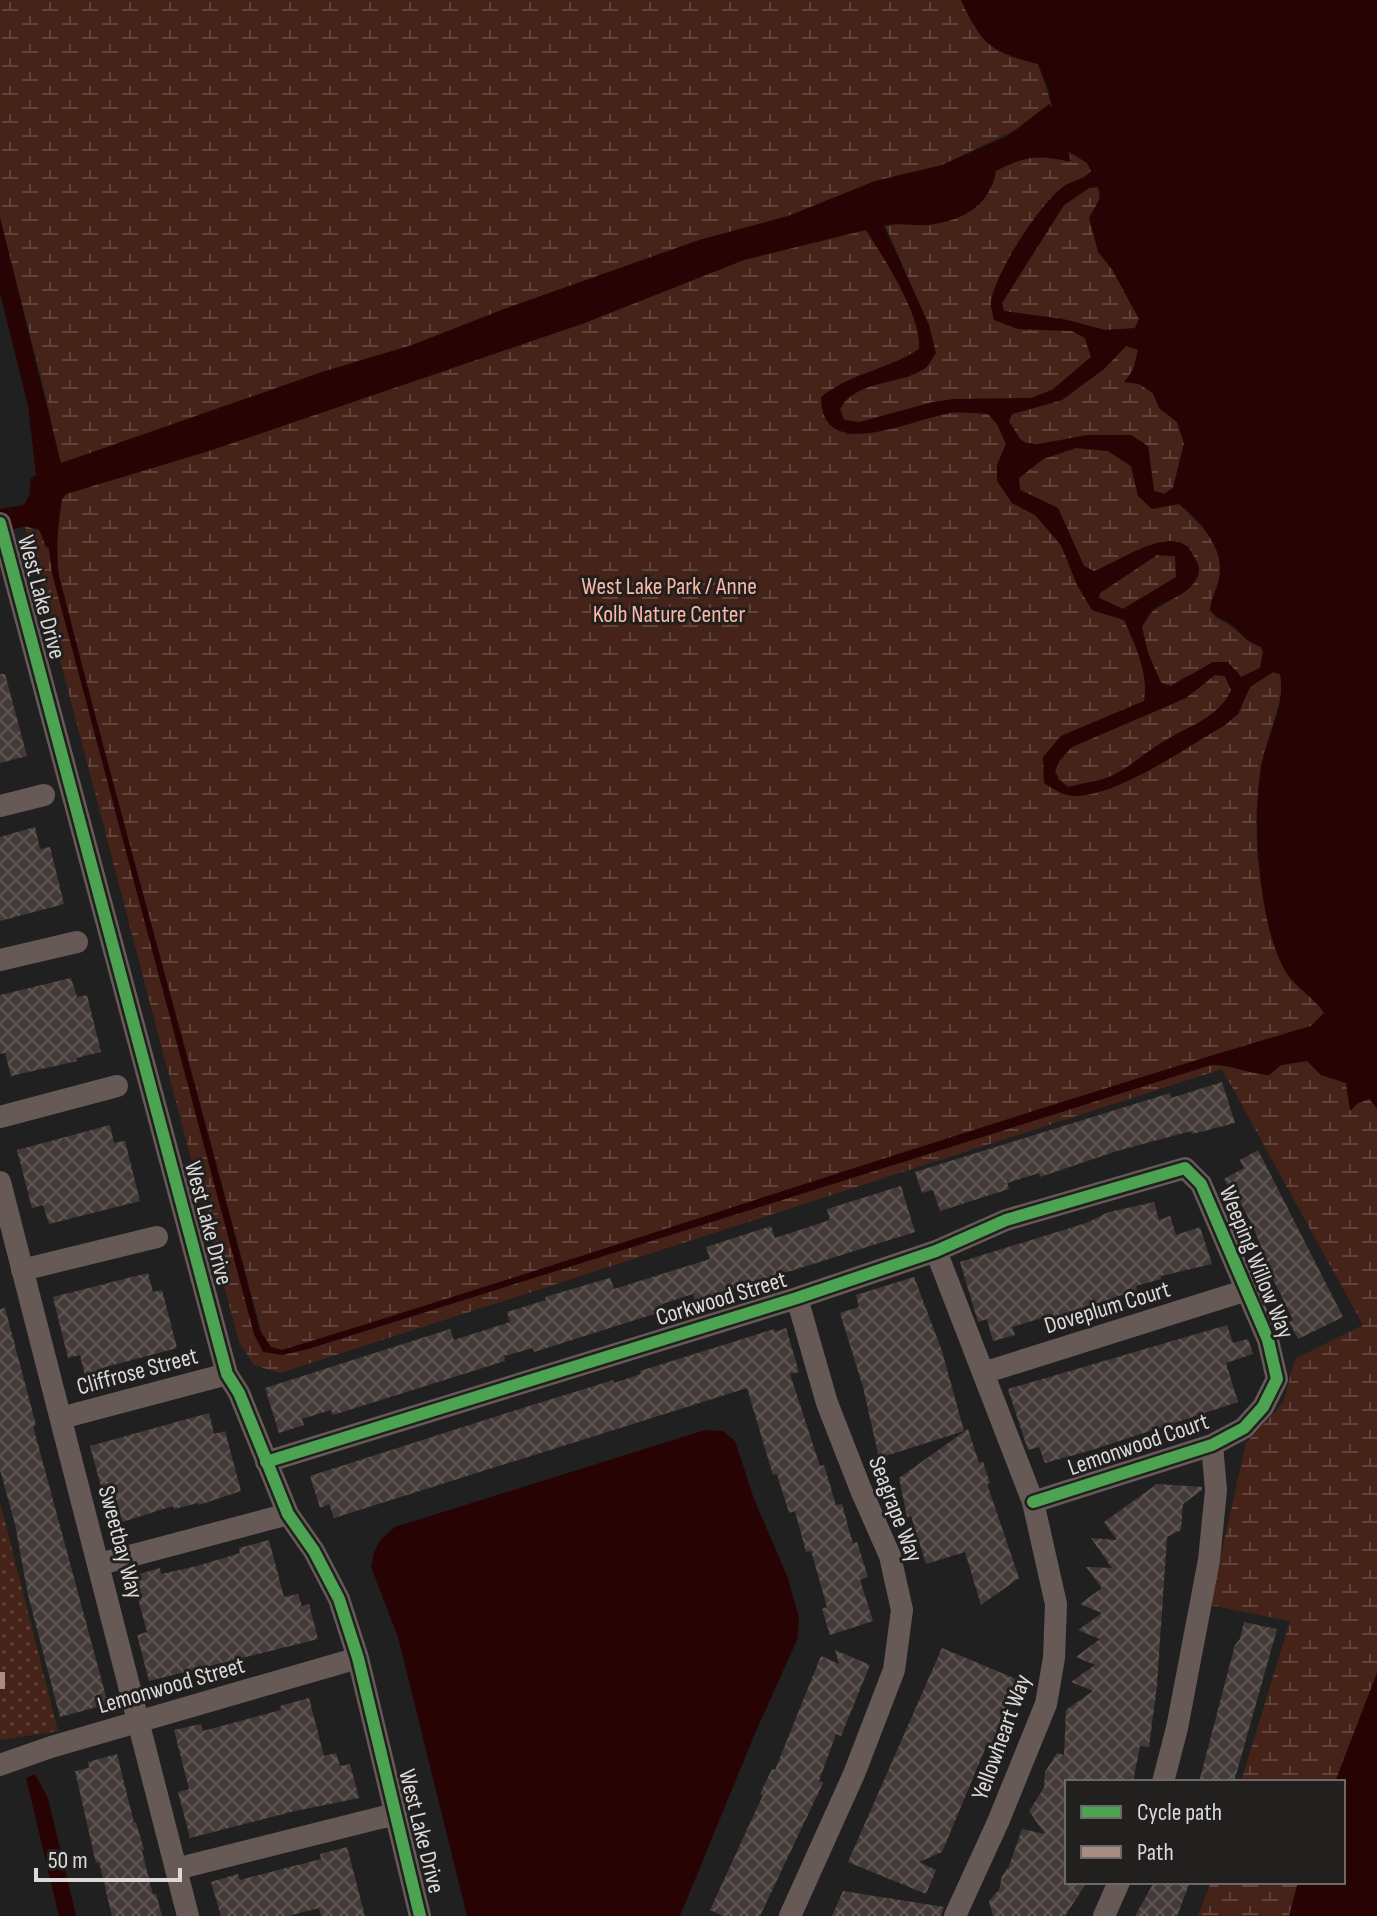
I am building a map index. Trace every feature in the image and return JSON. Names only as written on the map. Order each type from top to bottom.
[{"type":"street","name":"West Lake Drive","points":[[0,523],[227,1374],[239,1393],[288,1514],[314,1551],[339,1599],[358,1658],[420,1916]]},
{"type":"street","points":[[0,806],[44,795]]},
{"type":"street","points":[[0,960],[77,942]]},
{"type":"street","points":[[0,1117],[117,1086]]},
{"type":"street","name":"Corkwood Street","points":[[266,1462],[797,1298],[936,1251],[1006,1220],[1185,1168]]},
{"type":"street","name":"Weeping Willow Way","points":[[1185,1168],[1201,1184],[1268,1340],[1277,1379]]},
{"type":"street","name":"Sweetbay Way","points":[[0,1182],[188,1916]]},
{"type":"street","points":[[22,1270],[157,1237]]},
{"type":"street","name":"Yellowheart Way","points":[[936,1251],[1033,1502],[1056,1604],[1046,1704],[998,1822],[955,1916]]},
{"type":"street","name":"Doveplum Court","points":[[983,1373],[1247,1290]]},
{"type":"street","name":"Seagrape Way","points":[[790,1916],[854,1774],[894,1670],[902,1610],[890,1556],[827,1403],[797,1298]]},
{"type":"street","name":"Cliffrose Street","points":[[61,1418],[227,1374]]},
{"type":"street","name":"Lemonwood Court","points":[[1033,1502],[1212,1445],[1244,1428],[1263,1407],[1277,1379]]},
{"type":"street","points":[[1164,1780],[1177,1728],[1209,1560],[1216,1490],[1212,1445]]},
{"type":"street","points":[[100,1564],[288,1514]]},
{"type":"street","name":"Lemonwood Street","points":[[0,1765],[51,1747],[358,1658]]},
{"type":"street","points":[[176,1869],[395,1814]]},
{"type":"street","points":[[1104,1916],[1118,1884]]},
{"type":"green space","points":[[0,0],[961,0],[971,22],[1013,57],[1038,64],[1052,107],[1045,120],[1006,134],[942,165],[63,466],[58,457],[49,409],[0,217]]},
{"type":"green space","points":[[1065,150],[1087,163],[1091,171],[1054,196],[1019,241],[1004,269],[994,320],[1018,329],[1072,331],[1085,338],[1091,357],[1052,391],[1031,398],[955,399],[860,422],[844,420],[840,409],[854,394],[925,368],[929,325],[879,211],[1010,155]]},
{"type":"green space","points":[[1099,187],[1098,252],[1112,269],[1139,319],[1135,329],[1105,330],[1063,319],[1004,311],[1002,303],[1064,205],[1089,188]]},
{"type":"green space","name":"West Lake Park / Anne Kolb Nature Center","points":[[859,218],[907,300],[914,317],[919,349],[845,382],[822,397],[846,435],[868,433],[953,412],[988,414],[997,424],[1006,445],[997,465],[1011,503],[1031,512],[1044,523],[1061,546],[1092,610],[1124,620],[1140,659],[1145,680],[1144,701],[1061,736],[1045,783],[1077,797],[1182,750],[1238,714],[1250,687],[1273,672],[1280,674],[1283,689],[1261,764],[1256,813],[1257,857],[1289,977],[1319,1004],[1324,1013],[1311,1026],[282,1350],[271,1347],[261,1331],[59,576],[56,507],[68,491]]},
{"type":"green space","points":[[1126,346],[1139,350],[1133,370],[1139,384],[1153,393],[1160,408],[1177,422],[1184,443],[1173,488],[1164,494],[1154,491],[1148,446],[1088,435],[1039,444],[1026,443],[1009,421],[1012,414],[1062,400],[1104,369]]},
{"type":"green space","points":[[1076,448],[1108,451],[1131,466],[1138,496],[1179,504],[1206,531],[1220,557],[1219,579],[1212,597],[1215,618],[1261,647],[1260,668],[1241,677],[1236,669],[1184,677],[1171,686],[1161,683],[1148,653],[1142,627],[1152,612],[1186,591],[1190,546],[1148,545],[1094,571],[1084,566],[1058,508],[1020,490],[1019,478],[1043,459]]},
{"type":"green space","points":[[25,526],[47,534],[52,573],[263,1352],[308,1349],[1211,1065],[1269,1075],[1281,1065],[1307,1061],[1321,1075],[1346,1083],[1351,1110],[1369,1099],[1377,1108],[1377,1673],[1336,1780],[1242,1780],[1290,1621],[1210,1605],[1246,1443],[1283,1403],[1295,1359],[1363,1325],[1222,1069],[280,1373],[254,1365],[239,1342]]},
{"type":"green space","points":[[1157,555],[1175,556],[1176,577],[1123,609],[1099,598],[1100,593]]},
{"type":"green space","points":[[1215,675],[1225,676],[1231,690],[1209,716],[1111,776],[1068,787],[1059,780],[1055,771],[1072,747],[1185,698]]},
{"type":"green space","points":[[0,1502],[58,1731],[0,1740]]},
{"type":"green space","points":[[1210,1884],[1297,1884],[1289,1916],[1198,1916]]},
{"type":"shaded area","points":[[961,0],[1377,0],[1377,1108],[1369,1099],[1358,1103],[1350,1111],[1346,1083],[1321,1075],[1307,1061],[1281,1065],[1269,1075],[1211,1065],[308,1349],[283,1355],[263,1352],[254,1334],[52,573],[49,548],[39,529],[25,526],[0,533],[0,509],[24,505],[29,496],[31,478],[36,475],[28,406],[0,293],[0,218],[61,463],[322,372],[412,345],[699,240],[788,216],[875,181],[942,165],[1009,135],[1049,104],[1052,108],[1048,89],[1038,64],[1008,55],[982,37]],"holes":[[[1068,151],[1087,163],[1091,171],[1064,186],[1032,222],[1001,273],[991,308],[994,320],[1018,329],[1072,331],[1085,338],[1091,357],[1052,390],[1031,398],[955,399],[860,422],[844,420],[840,409],[856,393],[914,374],[926,368],[936,353],[929,325],[884,226],[928,225],[952,220],[981,202],[988,194],[996,171],[1032,158],[1071,162]],[[1098,187],[1100,198],[1089,218],[1098,252],[1112,269],[1139,319],[1135,328],[1105,330],[1063,319],[1004,311],[1002,303],[1064,205],[1089,188]],[[866,230],[908,304],[915,320],[919,349],[832,389],[821,397],[825,417],[836,429],[852,434],[892,429],[950,413],[988,414],[997,424],[1006,444],[997,465],[997,481],[1012,503],[1035,515],[1061,545],[1077,585],[1092,610],[1124,620],[1140,659],[1145,680],[1144,701],[1061,736],[1043,757],[1044,783],[1065,794],[1079,796],[1097,793],[1134,778],[1225,725],[1238,714],[1250,687],[1273,672],[1280,674],[1281,696],[1262,763],[1257,812],[1264,905],[1279,959],[1290,978],[1324,1013],[1311,1026],[282,1350],[271,1347],[260,1331],[59,576],[57,557],[62,499],[66,494],[209,451],[582,324],[744,260]],[[1126,346],[1138,350],[1133,370],[1124,382],[1139,384],[1153,393],[1159,408],[1177,422],[1184,443],[1173,488],[1164,494],[1154,491],[1148,446],[1131,435],[1088,435],[1039,444],[1020,439],[1009,421],[1012,414],[1062,400],[1104,369]],[[1076,448],[1108,451],[1131,466],[1138,496],[1152,509],[1179,504],[1210,537],[1219,557],[1220,568],[1210,610],[1247,640],[1261,647],[1260,668],[1241,677],[1228,662],[1213,662],[1171,686],[1161,683],[1148,653],[1142,627],[1152,611],[1193,584],[1199,572],[1193,555],[1185,545],[1174,541],[1161,542],[1094,571],[1084,566],[1058,508],[1020,490],[1019,478],[1043,459]],[[1157,555],[1175,556],[1176,577],[1123,609],[1099,598],[1100,593]],[[1215,675],[1225,676],[1231,690],[1209,716],[1106,778],[1068,787],[1059,780],[1055,771],[1072,747],[1186,698]]]},
{"type":"shaded area","points":[[705,1430],[723,1431],[735,1441],[754,1499],[788,1578],[799,1618],[797,1640],[680,1916],[467,1916],[398,1637],[371,1567],[374,1552],[381,1539],[395,1527]]},
{"type":"shaded area","points":[[1377,1673],[1377,1916],[1289,1916],[1297,1884],[1345,1884],[1345,1780],[1336,1780]]},
{"type":"shaded area","points":[[35,1774],[48,1798],[76,1916],[59,1916],[26,1778]]},
{"type":"building","points":[[0,674],[5,674],[27,756],[0,763]]},
{"type":"building","points":[[35,827],[40,849],[50,847],[64,904],[0,921],[0,837]]},
{"type":"building","points":[[71,978],[77,997],[87,995],[101,1052],[76,1058],[77,1061],[11,1076],[5,1053],[0,1054],[0,995]]},
{"type":"building","points":[[1222,1082],[1235,1123],[1117,1151],[1040,1177],[1039,1173],[1007,1183],[1009,1189],[940,1211],[933,1190],[922,1193],[915,1172],[1170,1093],[1171,1098]]},
{"type":"building","points":[[110,1125],[114,1143],[125,1141],[140,1201],[49,1224],[43,1205],[32,1208],[17,1150]]},
{"type":"building","points":[[1258,1150],[1343,1317],[1298,1339],[1289,1322],[1293,1320],[1258,1250],[1262,1249],[1252,1225],[1235,1192],[1232,1193],[1224,1179],[1244,1168],[1240,1160]]},
{"type":"building","points":[[901,1186],[915,1232],[695,1301],[693,1294],[662,1304],[664,1311],[534,1352],[533,1348],[504,1356],[505,1361],[333,1415],[331,1410],[302,1419],[304,1425],[279,1433],[265,1388],[450,1329],[454,1340],[510,1322],[507,1312],[610,1278],[614,1289],[710,1259],[706,1247],[771,1226],[775,1238],[830,1220],[827,1209]]},
{"type":"building","points":[[1154,1202],[1159,1220],[1170,1216],[1176,1235],[1200,1227],[1212,1264],[1161,1276],[1161,1279],[1136,1286],[1137,1290],[1113,1300],[1047,1322],[1045,1317],[1012,1327],[1015,1335],[993,1341],[987,1319],[978,1322],[960,1262],[1086,1223],[1109,1212]]},
{"type":"building","points":[[148,1273],[153,1292],[162,1290],[177,1348],[102,1368],[103,1371],[85,1376],[80,1355],[68,1358],[53,1297]]},
{"type":"building","points":[[914,1277],[942,1351],[964,1431],[879,1458],[863,1387],[840,1313],[859,1307],[856,1295]]},
{"type":"building","points":[[5,1308],[36,1425],[33,1426],[108,1704],[60,1717],[0,1470],[0,1309]]},
{"type":"building","points":[[1227,1325],[1233,1343],[1248,1339],[1253,1354],[1226,1363],[1238,1402],[1045,1463],[1039,1447],[1028,1450],[1008,1389]]},
{"type":"building","points":[[786,1328],[799,1372],[790,1374],[820,1466],[824,1465],[836,1505],[842,1504],[853,1544],[857,1542],[868,1577],[860,1580],[873,1621],[830,1635],[822,1609],[827,1607],[811,1551],[806,1552],[795,1511],[789,1513],[777,1474],[773,1475],[747,1388],[334,1518],[329,1504],[320,1508],[310,1476],[613,1380],[614,1383],[641,1374],[640,1371],[774,1329],[775,1332]]},
{"type":"building","points":[[209,1413],[214,1434],[225,1431],[241,1491],[199,1505],[174,1509],[173,1506],[122,1522],[117,1502],[106,1505],[90,1446]]},
{"type":"building","points":[[968,1429],[979,1463],[983,1462],[990,1483],[987,1484],[1019,1578],[981,1605],[965,1552],[926,1564],[911,1516],[907,1517],[899,1478]]},
{"type":"building","points":[[1157,1484],[1202,1487],[1183,1504],[1181,1530],[1167,1537],[1157,1685],[1149,1747],[1140,1746],[1133,1780],[1065,1780],[1065,1884],[1086,1884],[1065,1916],[993,1916],[989,1901],[999,1890],[1022,1829],[1045,1834],[1029,1811],[1044,1788],[1045,1772],[1057,1753],[1064,1755],[1066,1710],[1093,1691],[1071,1682],[1095,1665],[1076,1657],[1100,1639],[1078,1630],[1102,1613],[1080,1604],[1102,1588],[1086,1567],[1112,1568],[1091,1538],[1117,1540],[1104,1522]]},
{"type":"building","points":[[269,1540],[284,1597],[298,1594],[302,1606],[309,1604],[318,1639],[149,1681],[137,1635],[147,1632],[132,1576],[160,1568],[161,1574],[197,1566],[240,1553],[239,1548]]},
{"type":"building","points":[[1244,1622],[1277,1629],[1235,1780],[1200,1780],[1235,1645],[1240,1639]]},
{"type":"building","points":[[942,1648],[1016,1679],[992,1743],[988,1742],[942,1852],[919,1862],[936,1870],[926,1894],[848,1862]]},
{"type":"building","points":[[835,1650],[870,1665],[841,1736],[836,1734],[819,1781],[823,1783],[760,1916],[723,1916],[710,1910],[763,1795],[760,1794],[772,1769],[775,1770],[821,1656],[839,1664]]},
{"type":"building","points":[[309,1698],[324,1756],[336,1753],[340,1766],[350,1764],[359,1798],[190,1838],[178,1792],[189,1789],[174,1730],[201,1724],[203,1731],[281,1710],[280,1706]]},
{"type":"building","points":[[117,1754],[144,1850],[153,1895],[156,1894],[162,1916],[112,1916],[99,1862],[96,1863],[75,1771],[89,1768],[88,1762]]},
{"type":"building","points":[[347,1847],[365,1916],[321,1916],[319,1908],[288,1916],[221,1916],[211,1882],[238,1874],[240,1880],[321,1859],[320,1854]]},
{"type":"building","points":[[1153,1884],[1189,1884],[1177,1916],[1135,1916]]},
{"type":"building","points":[[843,1891],[944,1907],[941,1916],[832,1916]]},
{"type":"marked path","points":[[0,1672],[0,1689]]},
{"type":"cycle path","points":[[0,523],[227,1374],[239,1393],[288,1514],[314,1551],[339,1599],[358,1658],[420,1916]]},
{"type":"cycle path","points":[[266,1462],[797,1298],[936,1251],[1006,1220],[1185,1168],[1201,1184],[1268,1340],[1277,1379],[1263,1407],[1244,1428],[1212,1445],[1033,1502]]}]
